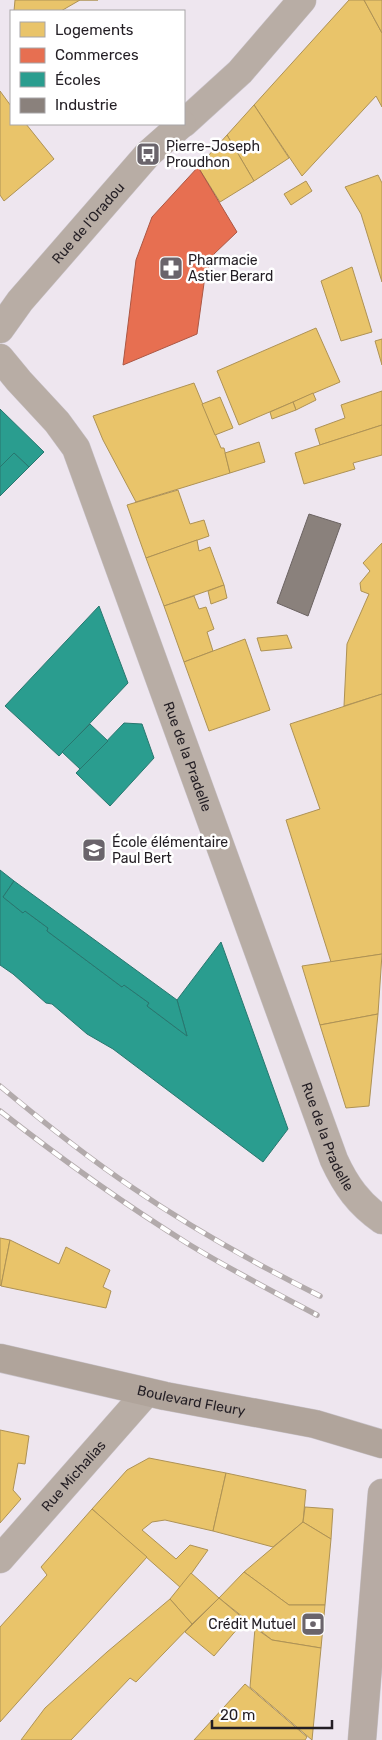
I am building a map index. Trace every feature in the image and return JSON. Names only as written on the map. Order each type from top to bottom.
[{"type":"main road","name":"Boulevard Fleury","points":[[0,1358],[147,1392],[315,1424],[382,1444]]},
{"type":"main road","points":[[362,1740],[382,1493]]},
{"type":"street","name":"Rue de l'Oradou","points":[[185,121],[240,72],[302,0]]},
{"type":"street","name":"Rue de l'Oradou","points":[[0,329],[20,300],[148,154],[181,125]]},
{"type":"street","name":"Rue de la Pradelle","points":[[0,358],[57,422],[76,448],[334,1160],[346,1184],[368,1211],[382,1220]]},
{"type":"street","name":"Rue Michalias","points":[[0,1559],[147,1392]]},
{"type":"building: Logements","points":[[15,0],[80,0],[63,10],[14,10]]},
{"type":"building: Logements","points":[[349,0],[364,0],[382,33],[382,107],[376,96],[302,176],[254,105]]},
{"type":"building: Logements","points":[[364,0],[382,0],[382,33]]},
{"type":"building: Logements","points":[[0,91],[10,105],[10,125],[27,125],[54,159],[4,201],[0,195]]},
{"type":"building: Logements","points":[[254,105],[289,158],[254,181],[227,135]]},
{"type":"building: Logements","points":[[227,135],[254,181],[220,202],[198,167]]},
{"type":"building: Logements","points":[[378,175],[382,183],[382,282],[361,214],[345,187]]},
{"type":"building: Logements","points":[[306,181],[312,191],[291,205],[284,194]]},
{"type":"building: Logements","points":[[352,267],[372,332],[341,341],[321,281]]},
{"type":"building: Logements","points":[[316,328],[340,382],[239,425],[217,371]]},
{"type":"building: Logements","points":[[382,339],[382,365],[375,341]]},
{"type":"building: Logements","points":[[194,383],[221,448],[224,448],[230,473],[136,502],[103,440],[93,416]]},
{"type":"building: Logements","points":[[382,391],[382,425],[320,445],[315,429],[345,418],[341,405]]},
{"type":"building: Logements","points":[[313,393],[316,400],[296,410],[293,402]]},
{"type":"building: Logements","points":[[220,397],[233,428],[215,435],[202,404]]},
{"type":"building: Logements","points":[[293,402],[296,410],[272,419],[270,412]]},
{"type":"building: Logements","points":[[382,425],[382,455],[353,463],[355,469],[304,484],[295,453]]},
{"type":"building: Logements","points":[[259,442],[265,462],[230,473],[225,453]]},
{"type":"building: Logements","points":[[178,490],[190,524],[204,520],[209,536],[146,558],[127,505]]},
{"type":"building: Logements","points":[[197,540],[199,551],[210,547],[224,585],[164,606],[146,558]]},
{"type":"building: Logements","points":[[382,543],[382,694],[344,706],[347,644],[369,594],[361,591],[360,583],[370,571],[363,563]]},
{"type":"building: Logements","points":[[224,585],[227,598],[211,604],[208,591]]},
{"type":"building: Logements","points":[[194,596],[199,609],[206,607],[214,629],[207,632],[213,651],[184,662],[164,606]]},
{"type":"building: Logements","points":[[287,635],[292,648],[261,651],[257,638]]},
{"type":"building: Logements","points":[[245,639],[270,710],[209,731],[184,662]]},
{"type":"building: Logements","points":[[382,694],[382,954],[331,962],[286,820],[320,809],[290,724]]},
{"type":"building: Logements","points":[[382,954],[378,1014],[320,1025],[302,966]]},
{"type":"building: Logements","points":[[378,1014],[369,1106],[346,1108],[320,1025]]},
{"type":"building: Logements","points":[[0,1238],[10,1240],[1,1286],[0,1285]]},
{"type":"building: Logements","points":[[10,1240],[59,1264],[66,1247],[110,1270],[103,1287],[111,1291],[106,1308],[1,1286]]},
{"type":"building: Logements","points":[[0,1430],[29,1436],[25,1464],[18,1463],[13,1490],[21,1499],[0,1523]]},
{"type":"building: Logements","points":[[149,1458],[226,1473],[213,1531],[165,1520],[152,1522],[142,1530],[176,1559],[190,1545],[208,1550],[181,1588],[92,1509],[127,1470]]},
{"type":"building: Logements","points":[[226,1473],[306,1490],[303,1522],[273,1547],[213,1531]]},
{"type":"building: Logements","points":[[305,1507],[333,1509],[331,1539],[303,1522]]},
{"type":"building: Logements","points":[[92,1509],[147,1557],[0,1722],[0,1627],[47,1575],[41,1567]]},
{"type":"building: Logements","points":[[303,1522],[331,1539],[325,1605],[289,1605],[244,1572]]},
{"type":"building: Logements","points":[[244,1572],[289,1605],[325,1605],[321,1648],[272,1640],[219,1598]]},
{"type":"building: Logements","points":[[191,1573],[219,1598],[192,1624],[170,1599]]},
{"type":"building: Logements","points":[[219,1598],[245,1620],[214,1656],[185,1632]]},
{"type":"building: Logements","points":[[170,1599],[192,1624],[136,1682],[130,1678],[71,1740],[21,1740],[45,1708]]},
{"type":"building: Logements","points":[[255,1628],[272,1640],[321,1648],[312,1740],[250,1687]]},
{"type":"building: Logements","points":[[245,1684],[307,1737],[305,1740],[194,1740]]},
{"type":"building: Commerces","name":"Pharmacie Astier Berard","points":[[198,167],[237,232],[214,254],[205,276],[197,334],[123,365],[136,260],[152,217]]},
{"type":"building: Écoles","points":[[0,409],[44,452],[29,467],[14,453],[0,467]]},
{"type":"building: Écoles","points":[[14,453],[29,467],[0,496],[0,467]]},
{"type":"building: Écoles","points":[[99,606],[128,683],[59,756],[5,706]]},
{"type":"building: Écoles","points":[[124,723],[142,724],[154,758],[110,806],[76,773]]},
{"type":"building: Écoles","points":[[90,724],[108,741],[80,769],[62,752]]},
{"type":"building: Écoles","points":[[0,870],[14,881],[3,897],[23,913],[25,911],[48,928],[47,931],[122,987],[124,985],[149,1003],[147,1006],[187,1036],[177,1000],[221,942],[288,1129],[263,1162],[113,1049],[87,1034],[52,1004],[46,1003],[0,965]]},
{"type":"building: Écoles","points":[[14,881],[177,1000],[187,1036],[147,1006],[149,1003],[124,985],[122,987],[47,931],[48,928],[25,911],[23,913],[3,897]]},
{"type":"building: Industrie","points":[[309,514],[341,524],[308,616],[277,603]]},
{"type":"railway","points":[[0,1086],[82,1152],[156,1203],[225,1245],[320,1296]]},
{"type":"railway","points":[[0,1111],[93,1181],[141,1214],[221,1263],[317,1315]]},
{"type":"place","name":"Pierre-Joseph Proudhon","points":[[148,154]]},
{"type":"place","name":"Pharmacie Astier Berard","points":[[171,268]]},
{"type":"place","name":"École élémentaire Paul Bert","points":[[94,850]]},
{"type":"place","name":"Crédit Mutuel","points":[[313,1624]]}]
